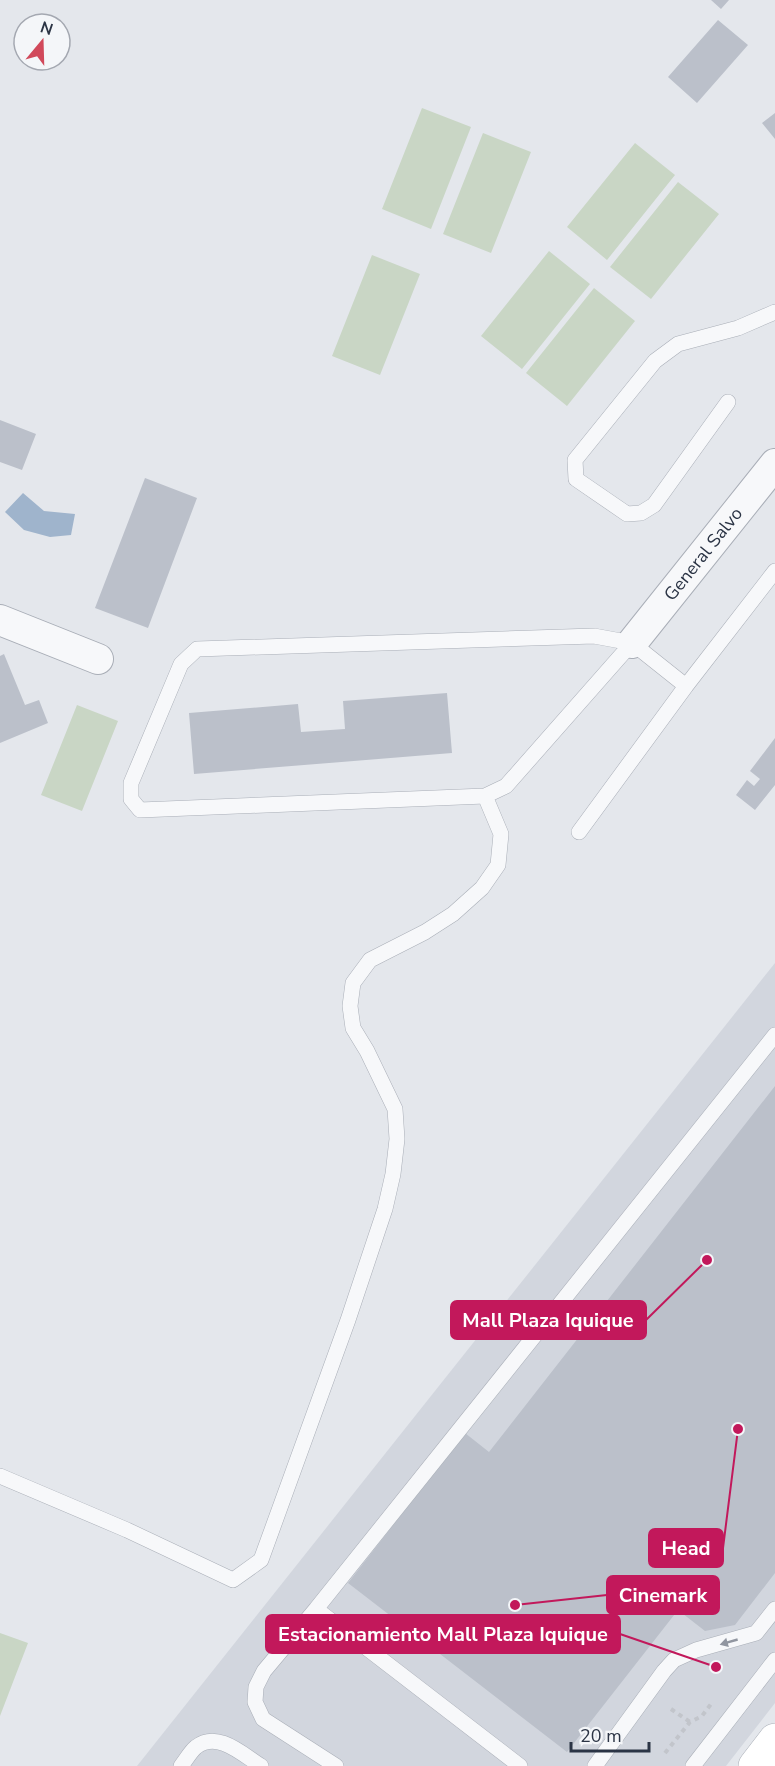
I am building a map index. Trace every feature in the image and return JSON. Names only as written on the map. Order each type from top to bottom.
[{"type":"main road","points":[[755,1766],[775,1740]]},
{"type":"street","name":"General Salvo","points":[[632,643],[775,464]]},
{"type":"street","points":[[0,620],[98,659]]},
{"type":"lane","points":[[728,402],[654,506],[640,513],[627,514],[576,479],[575,460],[656,361],[678,344],[738,328],[775,312]]},
{"type":"lane","points":[[579,832],[686,686],[775,571]]},
{"type":"lane","points":[[632,643],[506,786],[485,796],[140,810],[131,799],[131,783],[181,664],[197,650],[594,636],[632,643],[686,686]]},
{"type":"lane","points":[[0,1476],[127,1530],[233,1580],[261,1560],[348,1320],[385,1209],[393,1174],[397,1139],[395,1109],[353,1028],[350,1006],[353,982],[370,960],[425,932],[453,914],[482,888],[498,865],[501,834],[485,796]]},
{"type":"lane","points":[[336,1766],[263,1719],[255,1702],[256,1687],[264,1671],[775,1035]]},
{"type":"lane","points":[[316,1609],[520,1766]]},
{"type":"lane","points":[[595,1766],[674,1660],[696,1650],[756,1633],[775,1609]]},
{"type":"lane","points":[[693,1766],[775,1660]]},
{"type":"lane","points":[[181,1766],[197,1747],[210,1741],[224,1743],[261,1766]]},
{"type":"path","points":[[665,1752],[690,1722],[702,1716],[711,1704]]},
{"type":"path","points":[[671,1709],[690,1722]]},
{"type":"shaded area","points":[[775,963],[775,1703],[726,1766],[137,1766]]},
{"type":"green space","points":[[422,108],[471,127],[431,229],[382,209]]},
{"type":"green space","points":[[483,133],[531,152],[491,253],[443,234]]},
{"type":"green space","points":[[635,143],[675,175],[607,260],[567,227]]},
{"type":"green space","points":[[678,182],[719,214],[651,299],[610,267]]},
{"type":"green space","points":[[549,251],[590,284],[522,369],[481,336]]},
{"type":"green space","points":[[372,255],[420,274],[380,375],[332,356]]},
{"type":"green space","points":[[594,288],[635,321],[567,406],[526,373]]},
{"type":"green space","points":[[77,705],[118,721],[82,811],[41,795]]},
{"type":"green space","points":[[0,1633],[28,1643],[0,1716]]},
{"type":"water","points":[[23,493],[44,511],[75,514],[71,535],[50,537],[24,530],[5,512]]},
{"type":"building","points":[[711,0],[729,0],[721,9]]},
{"type":"building","points":[[718,20],[748,45],[697,103],[668,77]]},
{"type":"building","points":[[775,113],[775,139],[762,123]]},
{"type":"building","points":[[0,420],[36,434],[22,470],[0,462]]},
{"type":"building","points":[[145,478],[197,498],[148,628],[95,608]]},
{"type":"building","points":[[4,654],[25,705],[39,700],[48,723],[0,743],[0,656]]},
{"type":"building","points":[[447,693],[452,753],[194,774],[189,713],[298,704],[301,732],[345,729],[343,701]]},
{"type":"building","points":[[775,738],[775,785],[755,810],[736,795],[747,780],[754,786],[760,779],[750,771]]},
{"type":"building","points":[[775,1086],[775,1573],[735,1625],[705,1631],[678,1610],[567,1752],[348,1583],[465,1433],[489,1452]]},
{"type":"place","name":"Mall Plaza Iquique","points":[[707,1260]]},
{"type":"place","name":"Head","points":[[738,1429]]},
{"type":"place","name":"Cinemark","points":[[515,1605]]},
{"type":"place","name":"Estacionamiento Mall Plaza Iquique","points":[[716,1667]]}]
